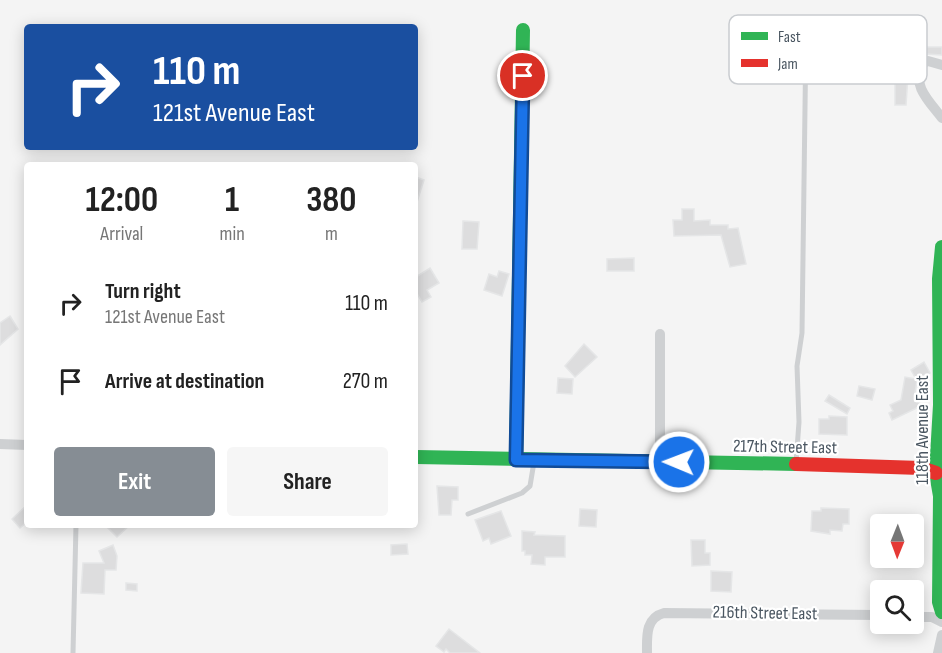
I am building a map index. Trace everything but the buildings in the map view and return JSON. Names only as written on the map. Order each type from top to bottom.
[{"type":"street","points":[[516,460],[523,30]]},
{"type":"street","points":[[927,61],[942,65]]},
{"type":"street","points":[[920,84],[921,91],[941,114]]},
{"type":"street","name":"118th Avenue East","points":[[942,247],[939,279],[940,405],[936,473],[940,496],[939,602],[942,612]]},
{"type":"street","points":[[660,334],[660,462]]},
{"type":"street","points":[[0,444],[24,445]]},
{"type":"street","name":"217th Street East","points":[[418,457],[921,468],[936,473]]},
{"type":"street","name":"216th Street East","points":[[647,653],[647,631],[652,619],[657,615],[675,611],[870,615]]},
{"type":"street","points":[[924,617],[932,617],[942,622]]},
{"type":"street","points":[[938,653],[942,635]]},
{"type":"lane","points":[[796,465],[799,422],[796,373],[802,333],[805,84]]},
{"type":"lane","points":[[468,514],[522,493],[530,486],[535,460]]},
{"type":"lane","points":[[73,653],[76,528]]},
{"type":"traffic: fast","points":[[516,460],[523,30]]},
{"type":"traffic: fast","points":[[942,247],[939,279],[940,405],[936,473],[940,496],[939,602],[942,612]]},
{"type":"traffic: fast","points":[[418,457],[796,464]]},
{"type":"traffic: jam","points":[[796,464],[921,468],[936,473]]},
{"type":"route","points":[[523,76],[516,460],[679,462]]}]
